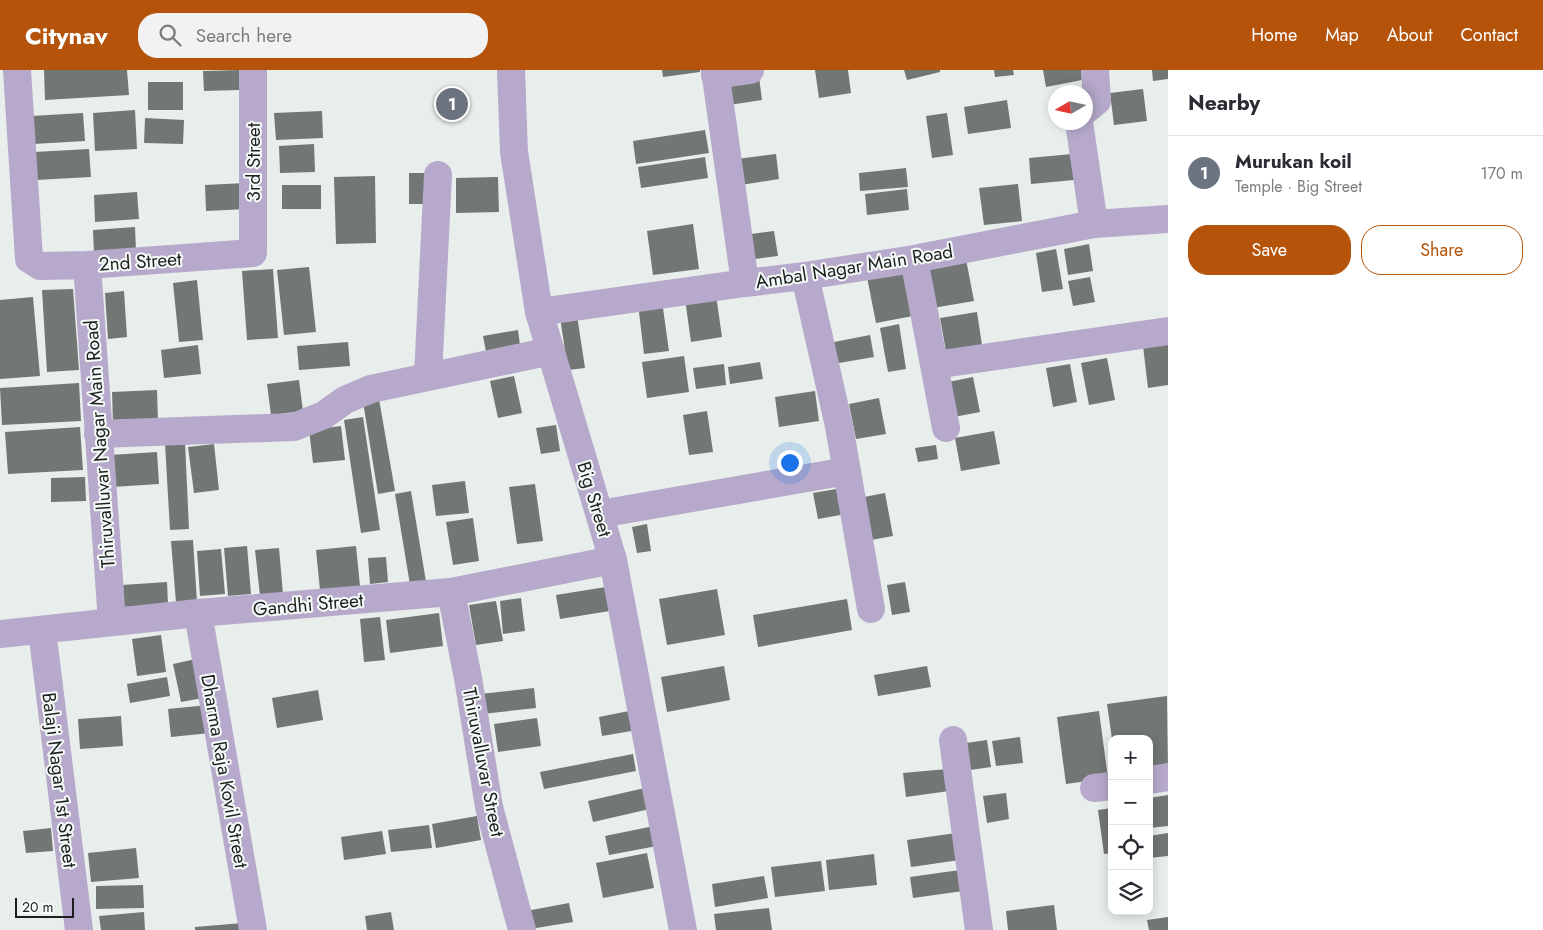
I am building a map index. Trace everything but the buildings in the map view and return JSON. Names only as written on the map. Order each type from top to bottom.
[{"type":"street","name":"2nd Street","points":[[17,70],[29,259],[40,266],[87,265],[253,253]]},
{"type":"street","name":"3rd Street","points":[[253,70],[253,253]]},
{"type":"street","name":"Big Street","points":[[511,70],[514,152],[539,312],[613,560],[683,930]]},
{"type":"street","points":[[745,283],[715,73],[750,70]]},
{"type":"street","points":[[1093,104],[1097,101],[1095,70]]},
{"type":"street","points":[[1080,130],[1094,224]]},
{"type":"street","points":[[428,376],[438,175]]},
{"type":"street","name":"Ambal Nagar Main Road","points":[[539,312],[914,259],[1094,224],[1168,219]]},
{"type":"street","points":[[914,259],[946,428]]},
{"type":"street","name":"Thiruvalluvar Nagar Main Road","points":[[87,265],[112,622]]},
{"type":"street","points":[[804,276],[839,426],[870,609]]},
{"type":"street","points":[[935,365],[1168,331]]},
{"type":"street","points":[[98,434],[294,427],[324,415],[345,400],[371,388],[551,351]]},
{"type":"street","points":[[600,514],[846,471]]},
{"type":"street","name":"Gandhi Street","points":[[0,634],[198,613],[451,592],[613,560]]},
{"type":"street","name":"Thiruvalluvar Street","points":[[451,592],[468,678],[489,807],[522,930]]},
{"type":"street","name":"Dharma Raja Kovil Street","points":[[198,613],[253,930]]},
{"type":"street","name":"Balaji Nagar 1st Street","points":[[42,630],[79,930]]},
{"type":"street","points":[[953,740],[980,930]]},
{"type":"street","points":[[1153,779],[1168,777]]},
{"type":"place","name":"Murukan koil","points":[[452,104]]}]
